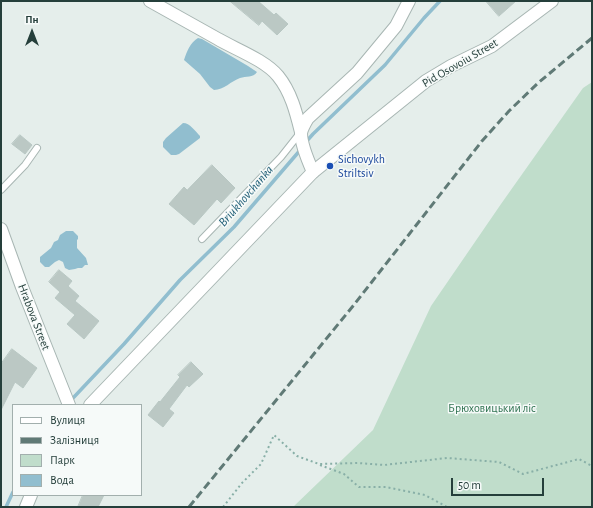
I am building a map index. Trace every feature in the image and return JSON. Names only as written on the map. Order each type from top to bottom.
[{"type":"street","points":[[150,1],[254,57],[277,75],[288,91],[295,107],[306,154],[313,172]]},
{"type":"street","points":[[302,134],[308,118],[357,73],[396,26],[409,1]]},
{"type":"street","name":"Pid Osovoiu Street","points":[[91,404],[313,172],[426,81],[451,66],[492,46],[552,1]]},
{"type":"street","name":"Hrabova Street","points":[[1,229],[67,401]]},
{"type":"street","points":[[26,507],[31,496]]},
{"type":"lane","points":[[202,239],[302,134]]},
{"type":"lane","points":[[1,190],[25,165],[38,148]]},
{"type":"path","points":[[223,507],[242,483],[261,464],[274,435],[297,456],[344,474],[359,487],[386,487],[425,495],[447,507]]},
{"type":"path","points":[[319,464],[358,463],[384,465],[447,458],[499,462],[523,474],[579,459],[592,466]]},
{"type":"green space","name":"Брюховицький ліс","points":[[592,82],[592,507],[293,507],[373,430],[431,306],[583,88]]},
{"type":"water","points":[[198,38],[257,72],[254,75],[237,79],[221,89],[214,90],[200,74],[184,60],[191,45]]},
{"type":"water","points":[[183,123],[188,124],[200,136],[200,138],[179,154],[171,155],[163,147],[163,142]]},
{"type":"water","points":[[66,231],[73,231],[78,236],[77,248],[86,258],[88,265],[85,265],[82,268],[69,270],[65,268],[63,262],[59,260],[49,267],[45,267],[40,262],[40,257],[51,248],[54,242],[58,240],[60,235]]},
{"type":"building","points":[[230,1],[258,1],[274,15],[276,13],[288,24],[277,35],[262,21],[259,25]]},
{"type":"building","points":[[486,1],[516,1],[499,16]]},
{"type":"building","points":[[20,135],[32,145],[25,154],[12,144]]},
{"type":"building","points":[[212,165],[235,188],[221,203],[217,199],[194,225],[169,204],[184,187],[187,190]]},
{"type":"building","points":[[59,270],[72,281],[68,286],[79,296],[75,301],[99,321],[84,339],[67,324],[75,315],[55,298],[60,292],[49,282]]},
{"type":"building","points":[[12,349],[37,368],[23,388],[15,382],[1,410],[1,364]]},
{"type":"building","points":[[191,362],[203,374],[189,387],[187,385],[169,409],[174,413],[163,427],[148,415],[180,377],[178,375]]},
{"type":"building","points":[[83,496],[104,496],[98,507],[78,507]]},
{"type":"waterway","name":"Briukhovchanka","points":[[305,143],[385,65],[440,1]]},
{"type":"waterway","name":"Briukhovchanka","points":[[70,402],[124,344],[180,280],[234,227],[302,148]]},
{"type":"waterway","name":"Briukhovchanka","points":[[6,507],[12,494]]},
{"type":"railway","points":[[189,507],[353,306],[482,141],[509,111],[538,83],[592,38]]},
{"type":"place","name":"Sichovykh Striltsiv","points":[[330,166]]}]
